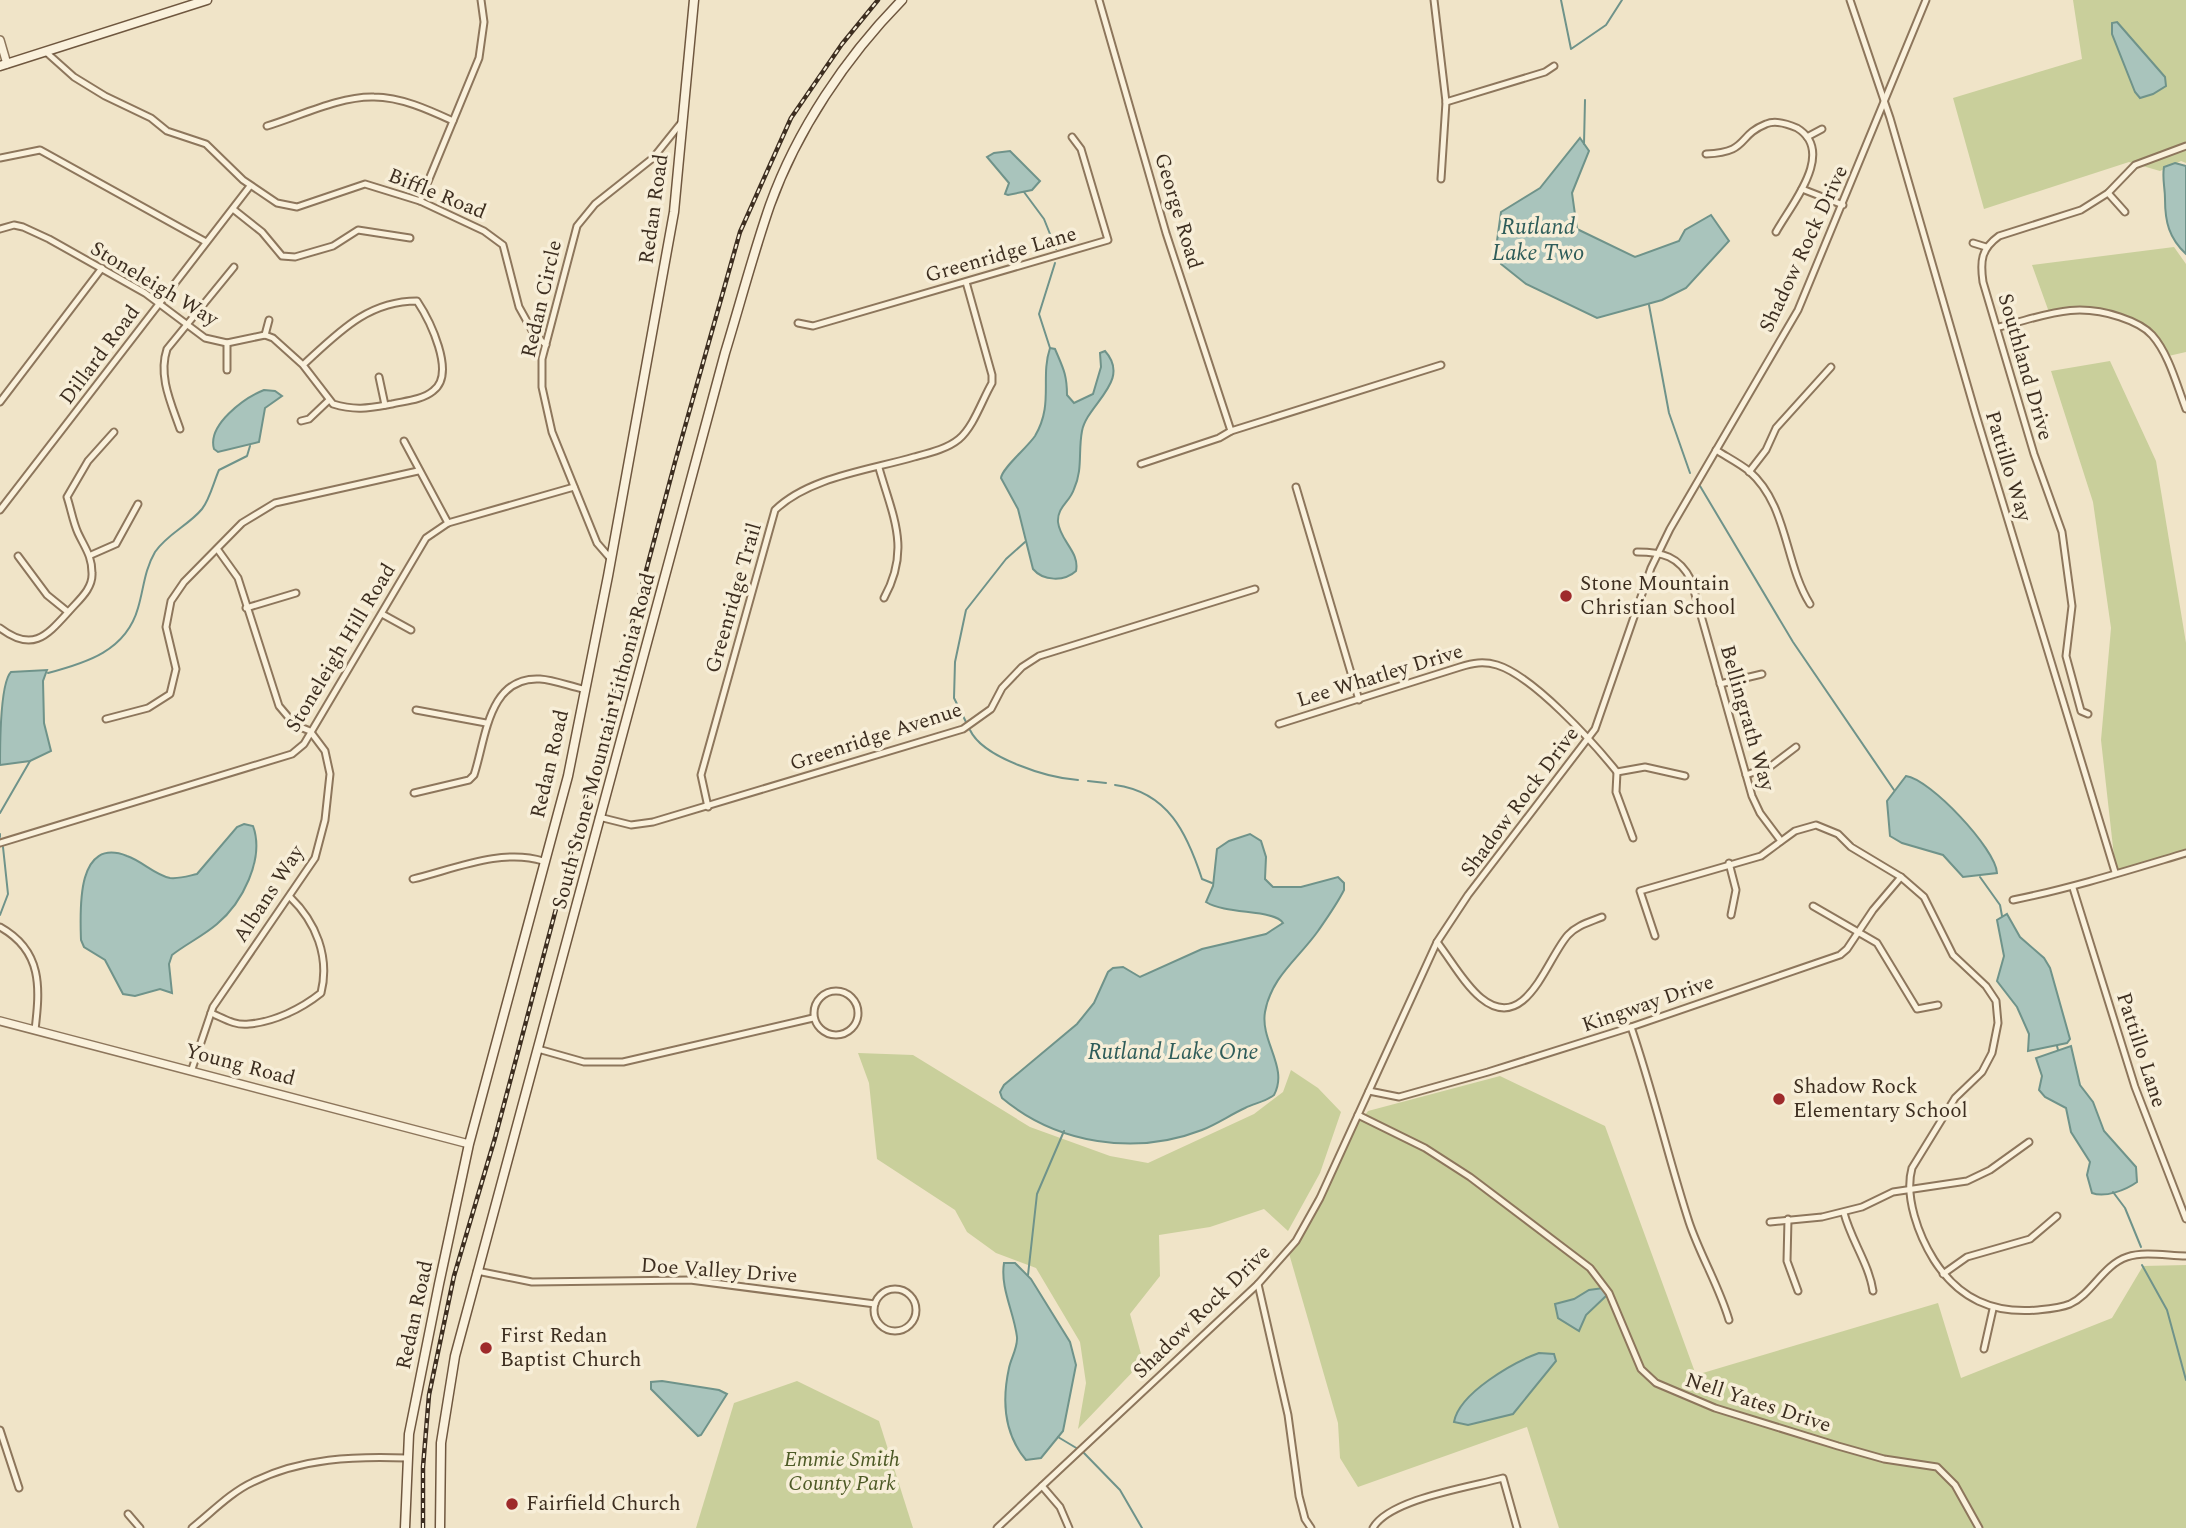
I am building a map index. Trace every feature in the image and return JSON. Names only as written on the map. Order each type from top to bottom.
[{"type":"main road","points":[[4,65],[207,0]]},
{"type":"main road","name":"Redan Road","points":[[405,1528],[407,1458],[413,1407],[470,1144],[530,926],[543,861],[568,776],[610,558],[674,212],[694,0]]},
{"type":"main road","name":"South Stone Mountain Lithonia Road","points":[[440,1528],[441,1443],[445,1412],[477,1271],[725,353],[770,206],[796,148],[819,107],[863,45],[902,0]]},
{"type":"street","points":[[420,201],[481,49],[484,22],[481,0]]},
{"type":"street","name":"George Road","points":[[1099,0],[1166,233],[1231,431]]},
{"type":"street","points":[[1434,0],[1446,102],[1446,142],[1441,178]]},
{"type":"street","name":"Pattillo Way","points":[[1850,0],[1884,104],[2115,872]]},
{"type":"street","name":"Shadow Rock Drive","points":[[997,1528],[1258,1284],[1296,1241],[1320,1198],[1437,943],[1475,886],[1590,738],[1617,672],[1644,585],[1670,529],[1798,310],[1926,0]]},
{"type":"street","points":[[0,40],[4,65]]},
{"type":"street","name":"Biffle Road","points":[[46,52],[74,77],[104,96],[150,118],[174,135],[192,137],[206,144],[250,186],[277,203],[289,206],[317,202],[349,187],[365,184],[420,201],[484,231],[503,245],[519,307],[534,334],[545,345]]},
{"type":"street","points":[[1446,102],[1545,72],[1554,66]]},
{"type":"street","points":[[268,126],[359,98],[375,97],[406,103],[453,121]]},
{"type":"street","name":"Redan Circle","points":[[610,558],[597,542],[545,411],[541,375],[545,345],[577,226],[596,204],[653,158],[683,121]]},
{"type":"street","points":[[1706,154],[1737,148],[1755,130],[1769,122],[1793,126],[1807,137],[1813,156],[1812,169],[1776,232]]},
{"type":"street","points":[[1807,137],[1822,129]]},
{"type":"street","name":"Greenridge Lane","points":[[798,323],[813,326],[1108,240],[1081,149],[1072,137]]},
{"type":"street","points":[[1973,243],[1986,247],[1999,236],[2081,210],[2108,193],[2134,166],[2186,146]]},
{"type":"street","points":[[0,158],[40,150],[206,242]]},
{"type":"street","name":"Dillard Road","points":[[0,510],[250,186]]},
{"type":"street","points":[[1802,189],[1843,205]]},
{"type":"street","points":[[2108,193],[2125,212]]},
{"type":"street","points":[[233,209],[262,232],[282,256],[295,257],[333,246],[358,230],[410,238]]},
{"type":"street","name":"Stoneleigh Way","points":[[0,229],[23,227],[102,268],[160,303],[205,338],[227,343],[265,335]]},
{"type":"street","name":"Southland Drive","points":[[1986,247],[1981,266],[2034,454],[2063,532],[2072,607],[2066,656],[2081,711],[2088,714]]},
{"type":"street","points":[[180,429],[163,371],[167,349],[234,267]]},
{"type":"street","points":[[0,402],[102,268]]},
{"type":"street","name":"Greenridge Trail","points":[[708,807],[701,775],[775,510],[788,498],[937,451],[958,440],[992,383],[966,282]]},
{"type":"street","points":[[269,320],[265,335],[303,365],[329,400],[352,410],[367,410],[433,392],[440,384],[443,367],[433,330],[418,301],[401,301],[354,319],[303,365]]},
{"type":"street","points":[[1999,327],[2077,307],[2106,312],[2131,321],[2143,327],[2159,345],[2186,409]]},
{"type":"street","points":[[227,343],[227,370]]},
{"type":"street","points":[[1142,464],[1219,438],[1231,431],[1441,365]]},
{"type":"street","points":[[1749,472],[1766,450],[1776,428],[1808,396],[1831,367]]},
{"type":"street","points":[[379,377],[386,405]]},
{"type":"street","points":[[301,421],[309,419],[329,400]]},
{"type":"street","points":[[0,628],[13,638],[48,636],[89,588],[93,578],[91,555],[78,533],[67,497],[88,461],[114,432]]},
{"type":"street","points":[[404,441],[448,523]]},
{"type":"street","points":[[1716,450],[1749,472],[1777,513],[1790,563],[1810,604]]},
{"type":"street","points":[[878,468],[898,537],[899,558],[897,575],[884,598]]},
{"type":"street","points":[[106,719],[148,708],[170,694],[176,669],[167,638],[168,608],[179,588],[242,523],[267,506],[418,471]]},
{"type":"street","name":"Stoneleigh Hill Road","points":[[0,844],[285,758],[304,744],[421,544],[448,523],[575,487]]},
{"type":"street","points":[[1296,487],[1359,700]]},
{"type":"street","points":[[91,555],[116,544],[138,504]]},
{"type":"street","name":"Albans Way","points":[[192,1069],[211,1013],[315,858],[325,820],[330,766],[325,751],[310,731],[295,725],[278,706],[238,578],[218,550]]},
{"type":"street","points":[[1637,552],[1661,552]]},
{"type":"street","name":"Bellingrath Way","points":[[1661,552],[1682,567],[1691,580],[1746,775],[1760,813],[1781,841]]},
{"type":"street","points":[[18,555],[47,595],[68,612]]},
{"type":"street","name":"Greenridge Avenue","points":[[599,817],[631,825],[653,822],[962,729],[991,709],[1002,688],[1022,667],[1039,656],[1255,589]]},
{"type":"street","points":[[246,608],[296,593]]},
{"type":"street","points":[[382,614],[411,630]]},
{"type":"street","name":"Lee Whatley Drive","points":[[1279,724],[1460,667],[1487,663],[1518,677],[1590,738],[1617,772]]},
{"type":"street","points":[[1720,684],[1762,674]]},
{"type":"street","points":[[414,793],[469,780],[480,757],[486,723],[503,693],[523,681],[546,680],[583,689]]},
{"type":"street","points":[[416,710],[486,723]]},
{"type":"street","points":[[1746,775],[1771,766],[1796,747]]},
{"type":"street","points":[[1633,838],[1616,792],[1617,772],[1645,767],[1685,776]]},
{"type":"street","points":[[1655,936],[1640,891],[1729,863],[1761,856],[1804,827],[1825,828],[1901,877],[1924,897],[1953,955],[1986,986],[1996,1001],[1998,1011],[1989,1062],[1950,1106],[1912,1168],[1909,1189],[1929,1252],[1943,1274],[1958,1289],[1993,1309],[2017,1312],[2071,1304],[2118,1261],[2130,1256],[2186,1256]]},
{"type":"street","points":[[2013,900],[2073,888],[2115,872],[2186,853]]},
{"type":"street","points":[[414,879],[497,858],[520,857],[543,861]]},
{"type":"street","points":[[1729,863],[1736,890],[1731,915]]},
{"type":"street","name":"Kingway Drive","points":[[1369,1091],[1386,1096],[1405,1096],[1630,1027],[1840,955],[1901,877]]},
{"type":"street","name":"Pattillo Lane","points":[[2073,888],[2135,1087],[2186,1219]]},
{"type":"street","points":[[211,1013],[233,1023],[248,1024],[295,1010],[321,993],[320,943],[312,921],[290,897]]},
{"type":"street","points":[[1813,906],[1859,931],[1884,950],[1917,1009],[1938,1005]]},
{"type":"street","points":[[1437,943],[1481,998],[1494,1006],[1509,1006],[1530,995],[1568,935],[1580,926],[1602,917]]},
{"type":"street","points":[[0,927],[23,947],[37,972],[40,988],[35,1030]]},
{"type":"street","points":[[833,992],[848,993],[858,1012],[853,1027],[838,1035],[828,1034],[813,1018],[820,999],[833,992]]},
{"type":"street","points":[[538,1049],[584,1062],[623,1062],[813,1018]]},
{"type":"street","name":"Young Road","points":[[0,1021],[192,1069],[470,1144]]},
{"type":"street","points":[[1630,1027],[1651,1087],[1689,1222],[1719,1287],[1729,1320]]},
{"type":"street","name":"Nell Yates Drive","points":[[1358,1115],[1426,1148],[1470,1177],[1590,1268],[1609,1293],[1641,1369],[1656,1383],[1715,1408],[1838,1446],[1884,1459],[1937,1467],[1955,1485],[1979,1528]]},
{"type":"street","points":[[1770,1222],[1844,1213],[1893,1192],[1977,1177],[2029,1142]]},
{"type":"street","points":[[1844,1213],[1873,1291]]},
{"type":"street","points":[[1943,1274],[1968,1257],[2029,1239],[2057,1216]]},
{"type":"street","points":[[1788,1219],[1787,1261],[1798,1291]]},
{"type":"street","name":"Doe Valley Drive","points":[[477,1271],[532,1282],[690,1280],[875,1304]]},
{"type":"street","points":[[1258,1284],[1287,1415],[1299,1496],[1305,1518],[1311,1528]]},
{"type":"street","points":[[901,1289],[912,1297],[915,1317],[906,1328],[892,1331],[876,1318],[875,1304],[887,1290],[901,1289]]},
{"type":"street","points":[[1984,1349],[1993,1309]]},
{"type":"street","points":[[0,1430],[19,1488]]},
{"type":"street","points":[[192,1528],[241,1489],[267,1476],[335,1457],[407,1458]]},
{"type":"street","points":[[1373,1528],[1378,1519],[1395,1507],[1503,1478],[1517,1528]]},
{"type":"street","points":[[1042,1486],[1060,1507],[1069,1528]]},
{"type":"street","points":[[128,1514],[140,1528]]},
{"type":"green space","points":[[2073,0],[2186,0],[2186,163],[2181,161],[2160,171],[2129,162],[1984,209],[1953,98],[2082,59]]},
{"type":"green space","points":[[2174,247],[2186,264],[2186,352],[2164,357],[2138,322],[2095,311],[2050,315],[2032,265]]},
{"type":"green space","points":[[2110,361],[2156,461],[2186,643],[2186,856],[2116,874],[2101,740],[2111,628],[2093,502],[2051,371]]},
{"type":"green space","points":[[858,1053],[913,1055],[1030,1127],[1110,1156],[1148,1163],[1254,1114],[1283,1092],[1291,1070],[1318,1088],[1341,1112],[1320,1173],[1288,1231],[1264,1209],[1210,1227],[1159,1235],[1160,1276],[1130,1314],[1143,1361],[1078,1429],[1086,1383],[1080,1342],[1036,1268],[996,1253],[967,1232],[955,1210],[877,1159],[869,1083]]},
{"type":"green space","points":[[1500,1076],[1605,1126],[1696,1375],[1938,1303],[1961,1378],[2112,1318],[2143,1266],[2186,1265],[2186,1528],[1559,1528],[1527,1427],[1358,1487],[1340,1458],[1338,1423],[1288,1250],[1349,1136],[1368,1111]]},
{"type":"green space","name":"Emmie Smith County Park","points":[[797,1381],[879,1421],[913,1528],[696,1528],[734,1403]]},
{"type":"water","points":[[2117,22],[2165,77],[2166,86],[2140,98],[2135,92],[2112,34],[2112,23]]},
{"type":"water","name":"Rutland Lake Two","points":[[1580,138],[1589,151],[1572,193],[1577,229],[1635,257],[1679,241],[1685,230],[1711,215],[1729,241],[1686,288],[1662,300],[1597,318],[1526,284],[1501,264],[1497,241],[1501,212],[1540,188]]},
{"type":"water","points":[[1010,151],[1040,181],[1032,190],[1005,194],[1009,183],[987,157],[994,153]]},
{"type":"water","points":[[2175,163],[2186,166],[2186,254],[2172,236],[2166,215],[2164,167]]},
{"type":"water","points":[[1050,348],[1055,349],[1065,376],[1067,395],[1074,403],[1093,394],[1101,367],[1100,353],[1105,351],[1112,362],[1114,372],[1106,392],[1082,431],[1077,482],[1058,517],[1062,535],[1075,558],[1076,571],[1066,577],[1054,579],[1042,576],[1033,569],[1018,509],[1001,478],[1035,436],[1041,424]]},
{"type":"water","points":[[264,390],[275,391],[282,396],[265,408],[259,442],[218,452],[214,449],[213,440],[221,422],[247,399]]},
{"type":"water","points":[[47,670],[43,681],[44,723],[51,751],[30,761],[0,765],[1,715],[7,678],[11,672]]},
{"type":"water","points":[[1906,776],[1930,789],[1960,817],[1986,848],[1997,873],[1963,877],[1943,855],[1902,843],[1890,836],[1887,801]]},
{"type":"water","points":[[244,824],[253,826],[256,839],[256,852],[249,880],[226,915],[212,928],[172,955],[169,964],[172,993],[160,989],[135,996],[123,994],[105,960],[84,947],[81,940],[82,895],[84,879],[90,866],[98,856],[110,853],[133,858],[170,878],[197,874],[237,827]]},
{"type":"water","name":"Rutland Lake One","points":[[1250,834],[1261,841],[1266,857],[1265,879],[1273,887],[1301,887],[1338,877],[1344,883],[1344,890],[1332,911],[1311,941],[1279,978],[1268,1000],[1265,1012],[1266,1033],[1278,1075],[1274,1095],[1202,1130],[1176,1138],[1124,1143],[1098,1141],[1047,1126],[1002,1098],[1000,1092],[1004,1085],[1077,1024],[1094,1003],[1108,972],[1113,968],[1123,967],[1140,977],[1202,949],[1266,934],[1283,923],[1270,916],[1225,909],[1206,902],[1213,886],[1217,849],[1229,841]]},
{"type":"water","points":[[2007,914],[2020,937],[2044,958],[2050,968],[2070,1039],[2067,1043],[2028,1051],[2029,1034],[2017,1007],[1997,981],[2004,956],[1997,920]]},
{"type":"water","points":[[2071,1046],[2080,1085],[2093,1102],[2104,1131],[2136,1167],[2137,1182],[2127,1188],[2103,1195],[2092,1193],[2087,1175],[2090,1162],[2071,1132],[2066,1108],[2045,1097],[2039,1090],[2042,1076],[2036,1058]]},
{"type":"water","points":[[1004,1263],[1015,1263],[1031,1279],[1070,1342],[1076,1365],[1063,1431],[1041,1458],[1026,1460],[1009,1428],[1007,1380],[1017,1337],[1004,1282]]},
{"type":"water","points":[[1603,1288],[1607,1295],[1586,1315],[1579,1331],[1558,1318],[1555,1304],[1574,1299],[1589,1290]]},
{"type":"water","points":[[1539,1353],[1554,1354],[1556,1361],[1513,1414],[1468,1425],[1454,1422],[1458,1411],[1476,1390],[1502,1371]]},
{"type":"water","points":[[662,1381],[719,1390],[727,1394],[701,1435],[698,1436],[651,1389],[651,1382]]},
{"type":"waterway","points":[[1561,0],[1571,49],[1606,25],[1622,0]]},
{"type":"waterway","points":[[1584,144],[1585,100]]},
{"type":"waterway","points":[[1024,192],[1044,219],[1056,249]]},
{"type":"waterway","points":[[1050,348],[1039,314],[1055,263]]},
{"type":"waterway","points":[[1649,305],[1669,413],[1690,473]]},
{"type":"waterway","points":[[48,673],[103,653],[124,635],[138,608],[146,573],[155,552],[202,509],[219,470],[247,456],[250,446]]},
{"type":"waterway","points":[[1700,486],[1793,642],[1894,790]]},
{"type":"waterway","points":[[966,722],[954,698],[955,662],[966,610],[1006,559],[1025,542]]},
{"type":"waterway","points":[[970,730],[977,740],[1002,758],[1034,771],[1078,780]]},
{"type":"waterway","points":[[0,813],[30,761]]},
{"type":"waterway","points":[[1088,781],[1106,783]]},
{"type":"waterway","points":[[1115,785],[1149,796],[1173,817],[1190,846],[1202,879],[1212,883]]},
{"type":"waterway","points":[[0,915],[8,894],[3,847]]},
{"type":"waterway","points":[[1980,877],[2000,905],[2002,916]]},
{"type":"waterway","points":[[2057,1046],[2058,1050]]},
{"type":"waterway","points":[[1028,1275],[1037,1194],[1064,1131]]},
{"type":"waterway","points":[[2113,1192],[2125,1208],[2141,1247]]},
{"type":"waterway","points":[[2142,1265],[2167,1310],[2186,1380]]},
{"type":"waterway","points":[[1058,1437],[1078,1449]]},
{"type":"waterway","points":[[1083,1452],[1120,1490],[1142,1528]]},
{"type":"railway","points":[[423,1528],[423,1467],[429,1395],[454,1276],[495,1138],[675,462],[740,232],[791,118],[842,44],[878,0]]},
{"type":"place","name":"Stone Mountain Christian School","points":[[1566,596]]},
{"type":"place","name":"Shadow Rock Elementary School","points":[[1779,1099]]},
{"type":"place","name":"First Redan Baptist Church","points":[[486,1348]]},
{"type":"place","name":"Fairfield Church","points":[[512,1504]]}]
